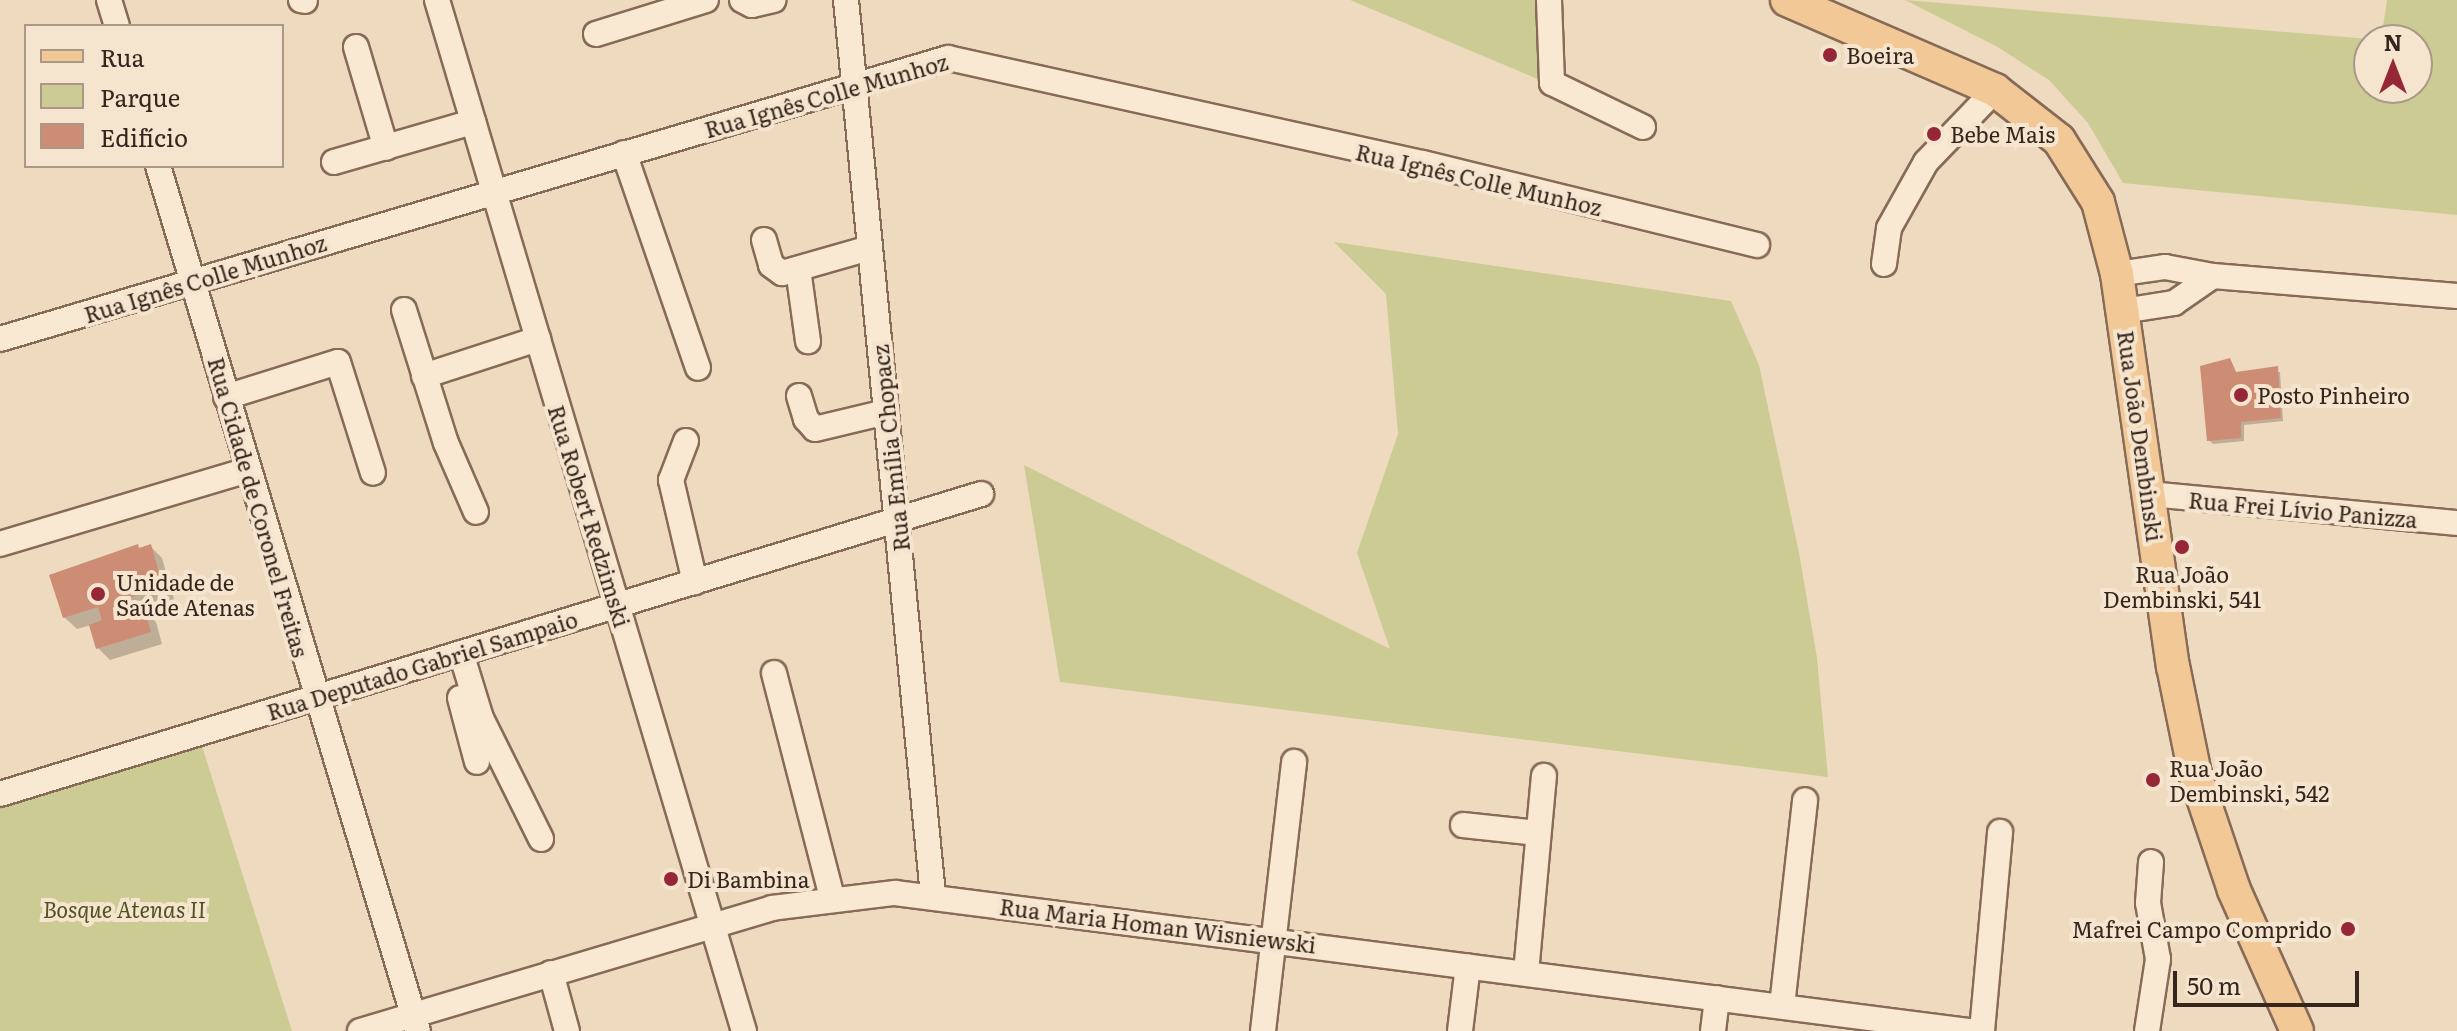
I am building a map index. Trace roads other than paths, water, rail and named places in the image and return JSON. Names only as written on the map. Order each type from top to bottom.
[{"type":"main road","name":"Rua João Dembinski","points":[[1787,0],[1995,90],[2059,140],[2083,172],[2111,237],[2173,666],[2195,774],[2234,890],[2297,1031]]},
{"type":"street","points":[[109,0],[116,24]]},
{"type":"street","name":"Rua Robert Redzimski","points":[[437,0],[744,1031]]},
{"type":"street","points":[[596,34],[706,0]]},
{"type":"street","points":[[742,0],[752,5],[773,0]]},
{"type":"street","name":"Rua Emília Chopacz","points":[[846,0],[933,896]]},
{"type":"street","points":[[1549,0],[1552,83],[1643,127]]},
{"type":"street","points":[[356,47],[386,148]]},
{"type":"street","name":"Rua Ignês Colle Munhoz","points":[[0,339],[933,60],[980,61],[1757,245]]},
{"type":"street","points":[[1884,264],[1889,228],[1926,162],[1995,90]]},
{"type":"street","points":[[334,162],[473,122]]},
{"type":"street","points":[[624,153],[698,368]]},
{"type":"street","name":"Rua Cidade de Coronel Freitas","points":[[159,168],[414,1024]]},
{"type":"street","points":[[764,240],[775,270],[798,269],[870,248]]},
{"type":"street","points":[[2117,274],[2165,267],[2213,276],[2457,296]]},
{"type":"street","points":[[798,269],[808,341]]},
{"type":"street","points":[[2123,311],[2174,303],[2213,276]]},
{"type":"street","points":[[404,310],[424,376],[476,512]]},
{"type":"street","points":[[424,376],[538,339]]},
{"type":"street","points":[[226,397],[338,362],[373,473]]},
{"type":"street","points":[[799,396],[806,419],[815,429],[886,412]]},
{"type":"street","points":[[686,441],[671,480],[695,582]]},
{"type":"street","points":[[0,544],[248,470]]},
{"type":"street","name":"Rua Deputado Gabriel Sampaio","points":[[0,794],[981,494]]},
{"type":"street","name":"Rua Frei Lívio Panizza","points":[[2150,494],[2457,523]]},
{"type":"street","points":[[455,655],[477,762]]},
{"type":"street","points":[[455,655],[481,718],[541,839]]},
{"type":"street","points":[[774,673],[832,897]]},
{"type":"street","points":[[1263,1031],[1294,762]]},
{"type":"street","points":[[1526,973],[1544,776]]},
{"type":"street","points":[[1782,1006],[1805,800]]},
{"type":"street","points":[[1463,825],[1538,833]]},
{"type":"street","points":[[1982,1031],[2000,832]]},
{"type":"street","points":[[2147,1031],[2158,959],[2148,903],[2151,862]]},
{"type":"street","name":"Rua Maria Homan Wisniewski","points":[[360,1031],[414,1024],[551,973],[712,924],[832,897],[933,896],[1970,1031]]},
{"type":"street","points":[[1460,1031],[1468,966]]},
{"type":"street","points":[[551,973],[567,1031]]},
{"type":"street","points":[[1713,1031],[1717,998]]},
{"type":"place","name":"Boeira","points":[[1830,55]]},
{"type":"place","name":"Bebe Mais","points":[[1934,134]]},
{"type":"place","name":"Posto Pinheiro","points":[[2241,395]]},
{"type":"place","name":"Rua João Dembinski, 541","points":[[2182,547]]},
{"type":"place","name":"Unidade de Saúde Atenas","points":[[98,594]]},
{"type":"place","name":"Rua João Dembinski, 542","points":[[2153,780]]},
{"type":"place","name":"Di Bambina","points":[[671,879]]},
{"type":"place","name":"Mafrei Campo Comprido","points":[[2348,929]]},
{"type":"park label","name":"Bosque Atenas II","points":[[124,909]]}]
